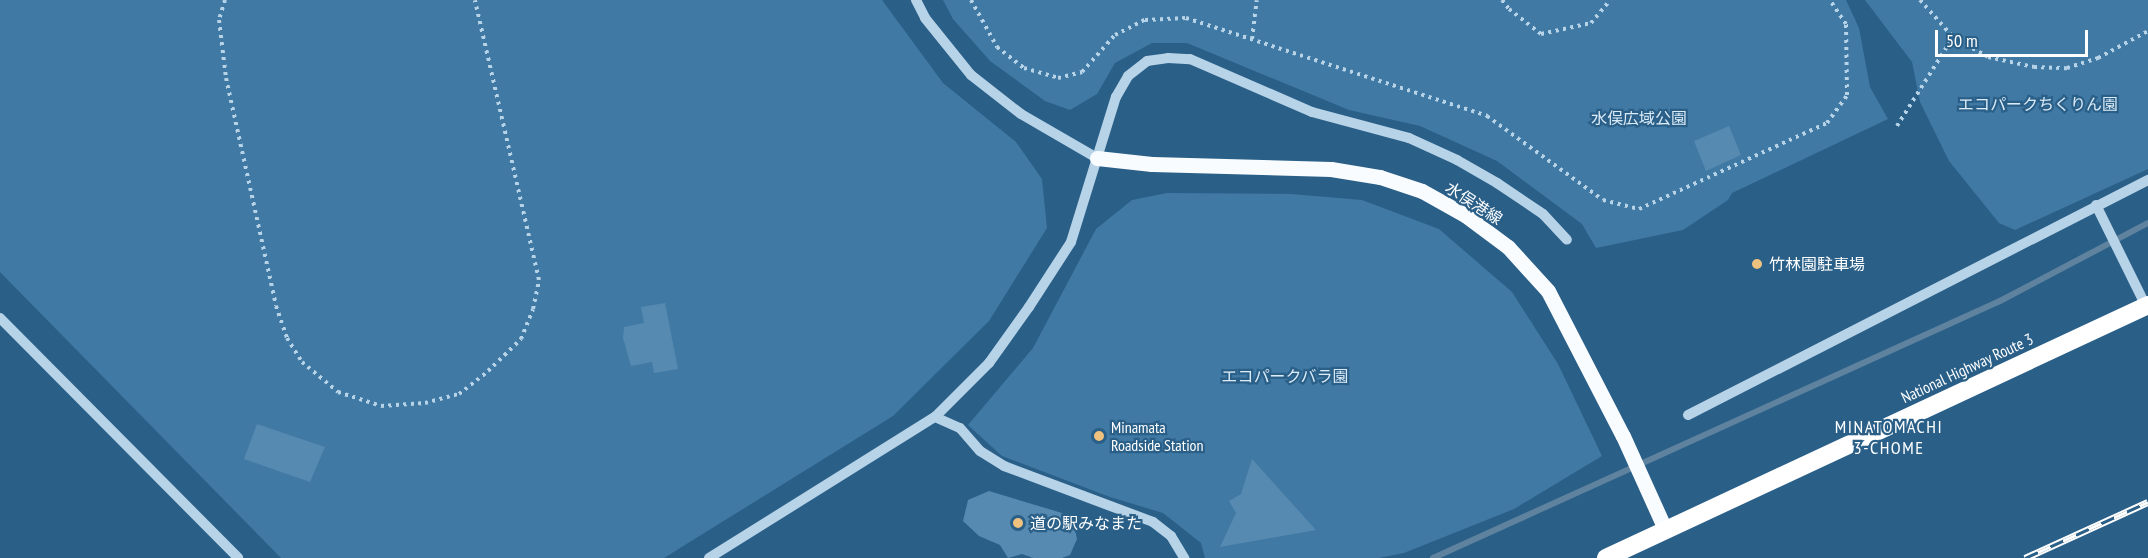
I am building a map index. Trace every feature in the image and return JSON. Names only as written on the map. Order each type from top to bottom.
[{"type":"highway","name":"National Highway Route 3","points":[[1606,558],[2147,306]]},
{"type":"main road","name":"水俣港線","points":[[1097,159],[1152,164],[1331,169],[1380,177],[1422,192],[1465,215],[1508,247],[1548,291],[1623,436],[1665,529]]},
{"type":"street","points":[[916,0],[925,18],[971,75],[1021,114],[1097,159]]},
{"type":"street","points":[[709,558],[935,417],[988,363],[1029,308],[1071,242],[1116,97],[1128,76],[1147,62],[1168,58],[1190,59],[1312,112],[1409,138],[1457,160],[1497,183],[1543,214],[1567,240]]},
{"type":"street","points":[[1688,415],[2148,180]]},
{"type":"street","points":[[2096,205],[2147,306]]},
{"type":"street","points":[[0,318],[238,558]]},
{"type":"street","points":[[935,417],[960,428],[980,451],[1004,466],[1153,522],[1171,536],[1184,558]]},
{"type":"path","points":[[225,0],[219,20],[226,78],[276,306],[287,338],[303,362],[338,392],[381,406],[425,403],[459,394],[488,371],[520,339],[533,309],[539,280],[475,0]]},
{"type":"path","points":[[971,0],[997,47],[1023,68],[1058,78],[1082,72],[1115,35],[1145,20],[1186,18],[1487,116],[1603,200],[1639,209],[1827,123],[1847,95],[1846,24],[1830,0]]},
{"type":"path","points":[[1252,39],[1257,0]]},
{"type":"path","points":[[1503,0],[1509,9],[1541,34],[1591,23],[1610,0]]},
{"type":"path","points":[[1920,0],[1953,37],[1988,57],[2034,67],[2067,68],[2097,58],[2148,31]]},
{"type":"path","points":[[1897,126],[1953,37]]},
{"type":"green space","points":[[0,0],[882,0],[943,83],[1016,142],[1042,179],[1047,228],[989,321],[893,416],[664,558],[281,558],[0,272]]},
{"type":"green space","name":"水俣広域公園","points":[[943,0],[1846,0],[1859,28],[1870,87],[1888,119],[1732,193],[1728,200],[1683,230],[1596,248],[1582,224],[1497,161],[1420,126],[1349,110],[1187,43],[1152,43],[1115,63],[1097,94],[1070,110],[1045,101],[990,61],[953,19]]},
{"type":"green space","name":"エコパークちくりん園","points":[[1865,0],[2148,0],[2148,169],[2015,230],[1999,223],[1949,161],[1920,102],[1912,62]]},
{"type":"green space","name":"エコパークバラ園","points":[[1167,193],[1291,194],[1362,200],[1439,229],[1512,292],[1558,364],[1602,456],[1514,509],[1404,553],[1379,558],[1205,558],[1201,543],[1163,513],[1110,497],[1002,456],[968,425],[1033,348],[1096,229],[1132,200]]},
{"type":"building","points":[[1729,126],[1741,155],[1706,171],[1694,141]]},
{"type":"building","points":[[665,303],[678,369],[654,373],[652,362],[631,366],[623,338],[624,327],[644,323],[641,307]]},
{"type":"building","points":[[257,424],[325,447],[310,482],[244,459]]},
{"type":"building","points":[[1252,459],[1316,530],[1220,547],[1236,513],[1229,501],[1241,494]]},
{"type":"building","name":"道の駅みなまた","points":[[989,491],[1062,513],[1074,525],[1077,539],[1070,555],[1062,558],[1033,558],[1022,554],[1008,558],[1000,545],[979,536],[963,521],[968,500]]},
{"type":"waterway","points":[[1433,558],[2000,301],[2148,223]]},
{"type":"railway","points":[[2025,558],[2148,502]]},
{"type":"place","name":"竹林園駐車場","points":[[1757,264]]},
{"type":"place","name":"Minamata Roadside Station","points":[[1099,436]]},
{"type":"place","name":"道の駅みなまた","points":[[1018,523]]},
{"type":"district","name":"MINATOMACHI 3-CHOME","points":[[1889,438]]}]
